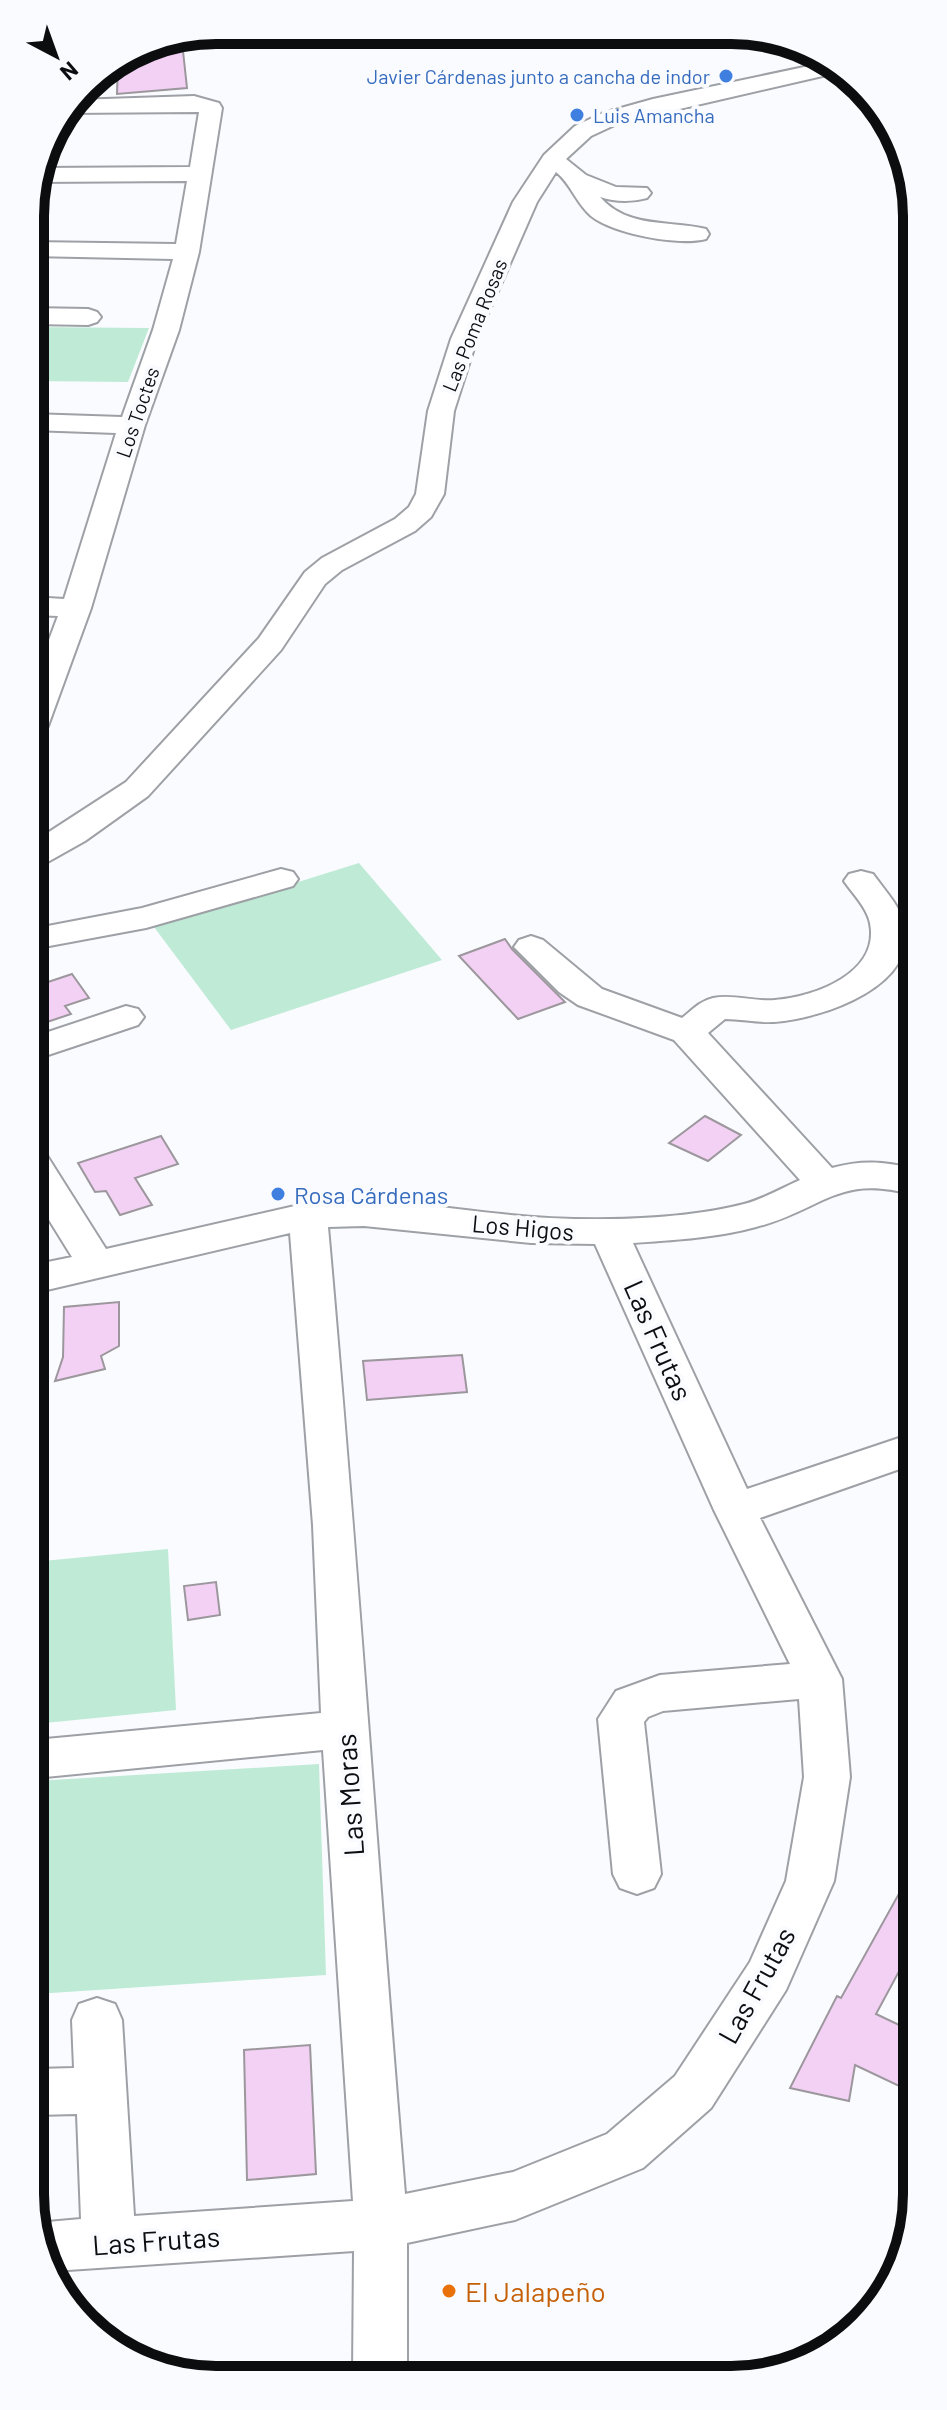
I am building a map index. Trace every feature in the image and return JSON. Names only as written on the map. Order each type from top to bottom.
[{"type":"street","name":"Las Poma Rosas","points":[[44,850],[137,789],[270,644],[315,578],[332,564],[405,525],[421,511],[430,494],[441,411],[464,339],[525,202],[552,160],[583,131],[611,118],[653,106],[822,70]]},
{"type":"street","name":"Los Toctes","points":[[44,694],[76,608],[132,425],[166,330],[187,252],[211,108],[194,103],[89,101]]},
{"type":"street","points":[[552,160],[577,179],[613,194],[639,193]]},
{"type":"street","points":[[49,175],[201,174]]},
{"type":"street","points":[[577,179],[581,190],[600,211],[615,220],[632,226],[697,234]]},
{"type":"street","points":[[44,249],[187,252]]},
{"type":"street","points":[[44,316],[88,317]]},
{"type":"street","points":[[44,422],[132,425]]},
{"type":"street","points":[[44,607],[76,608]]},
{"type":"street","points":[[44,937],[146,918],[281,879]]},
{"type":"street","points":[[687,1032],[715,1009],[777,1011],[820,1001],[855,987],[875,970],[888,944],[887,922],[861,881]]},
{"type":"street","points":[[531,947],[590,997],[687,1032],[825,1184]]},
{"type":"street","points":[[44,1045],[126,1017]]},
{"type":"street","name":"Los Higos","points":[[44,1277],[308,1216],[344,1211],[528,1230],[609,1233],[747,1217],[825,1184],[869,1172],[890,1173],[903,1178]]},
{"type":"street","points":[[44,1181],[97,1266]]},
{"type":"street","name":"Las Moras","points":[[308,1216],[334,1525],[344,1729],[381,2224],[380,2366]]},
{"type":"street","name":"Las Frutas","points":[[52,2246],[381,2224],[515,2196],[625,2151],[693,2092],[769,1975],[810,1881],[827,1777],[820,1679],[735,1510],[609,1233]]},
{"type":"street","points":[[735,1510],[903,1452]]},
{"type":"street","points":[[637,1874],[621,1719],[632,1704],[660,1693],[820,1679]]},
{"type":"street","points":[[44,1758],[344,1729]]},
{"type":"street","points":[[97,2020],[109,2244]]},
{"type":"street","points":[[44,2092],[101,2091]]},
{"type":"green space","points":[[44,327],[149,328],[128,382],[44,381]]},
{"type":"green space","points":[[359,863],[442,960],[231,1030],[154,927]]},
{"type":"green space","points":[[168,1549],[176,1710],[45,1723],[44,1561]]},
{"type":"green space","points":[[319,1764],[326,1975],[44,1993],[44,1780]]},
{"type":"building","points":[[183,51],[187,88],[117,94],[120,73],[161,53]]},
{"type":"building","points":[[505,939],[565,1002],[518,1019],[459,956]]},
{"type":"building","points":[[72,974],[89,998],[65,1006],[71,1014],[44,1023],[44,983]]},
{"type":"building","points":[[705,1116],[741,1135],[708,1161],[669,1143]]},
{"type":"building","points":[[161,1136],[178,1164],[135,1178],[152,1205],[120,1215],[106,1191],[95,1192],[78,1163]]},
{"type":"building","points":[[119,1302],[119,1346],[101,1356],[105,1369],[55,1381],[63,1357],[64,1307]]},
{"type":"building","points":[[462,1355],[467,1392],[367,1400],[363,1361]]},
{"type":"building","points":[[216,1582],[220,1615],[188,1620],[184,1586]]},
{"type":"building","points":[[903,1886],[903,1964],[876,2014],[903,2027],[903,2088],[855,2065],[849,2101],[790,2088],[837,1996],[841,1998]]},
{"type":"building","points":[[310,2045],[316,2174],[247,2180],[244,2050]]},
{"type":"place","name":"Javier Cárdenas junto a cancha de indor","points":[[726,76]]},
{"type":"place","name":"Luis Amancha","points":[[577,115]]},
{"type":"place","name":"Rosa Cárdenas","points":[[278,1194]]},
{"type":"place","name":"El Jalapeño","points":[[449,2291]]}]
